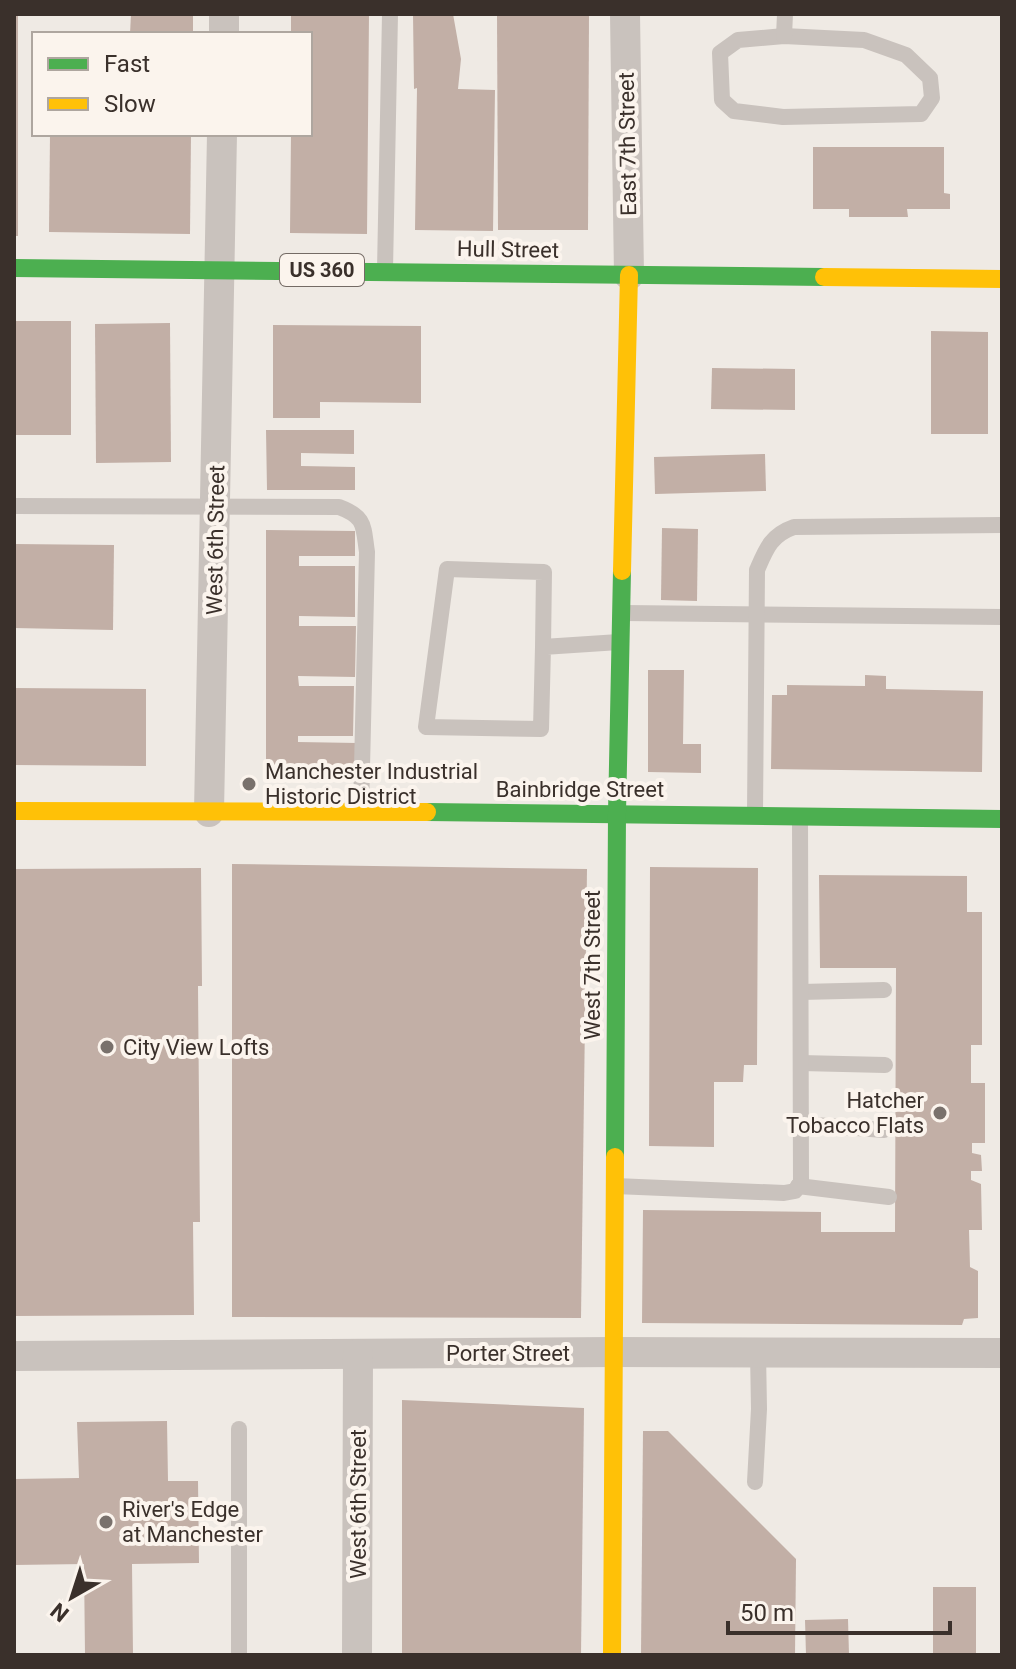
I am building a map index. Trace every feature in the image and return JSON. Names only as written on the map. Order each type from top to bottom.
[{"type":"street","name":"East 7th Street","points":[[625,14],[629,275]]},
{"type":"street","name":"West 6th Street","points":[[209,812],[222,136]]},
{"type":"street","name":"Hull Street","points":[[14,268],[1002,279]]},
{"type":"street","name":"West 7th Street","points":[[612,1655],[617,813],[629,275]]},
{"type":"street","name":"Bainbridge Street","points":[[14,811],[617,813],[1002,819]]},
{"type":"street","name":"Porter Street","points":[[14,1356],[1002,1353]]},
{"type":"street","name":"West 6th Street","points":[[357,1655],[358,1354]]},
{"type":"lane","points":[[385,271],[390,14]]},
{"type":"lane","points":[[784,36],[785,14]]},
{"type":"lane","points":[[784,36],[864,40],[906,55],[930,78],[932,98],[921,114],[783,117],[734,111],[722,100],[720,53],[738,40],[784,36]]},
{"type":"lane","points":[[14,506],[339,507],[353,513],[362,521],[367,552],[361,812]]},
{"type":"lane","points":[[755,815],[757,570],[766,549],[779,532],[794,527],[1002,525]]},
{"type":"lane","points":[[447,569],[544,572],[543,647],[541,729],[426,727],[447,569]]},
{"type":"lane","points":[[621,613],[1002,617]]},
{"type":"lane","points":[[543,647],[621,642]]},
{"type":"lane","points":[[615,1186],[784,1193],[795,1191],[801,1182],[800,816]]},
{"type":"lane","points":[[801,992],[884,990]]},
{"type":"lane","points":[[801,1063],[885,1065]]},
{"type":"lane","points":[[801,1124],[884,1130]]},
{"type":"lane","points":[[798,1186],[889,1197]]},
{"type":"lane","points":[[755,1482],[758,1352]]},
{"type":"lane","points":[[239,1429],[239,1655]]},
{"type":"building","points":[[14,14],[18,14],[18,236],[14,236]]},
{"type":"building","points":[[131,14],[193,14],[193,32],[130,32]]},
{"type":"building","points":[[291,14],[369,14],[367,234],[290,233],[291,136],[312,136],[312,32],[291,32]]},
{"type":"building","points":[[413,14],[453,14],[461,59],[458,89],[495,90],[493,231],[415,230],[417,88],[414,89]]},
{"type":"building","points":[[497,14],[589,14],[588,230],[498,230]]},
{"type":"building","points":[[50,136],[191,136],[190,234],[49,232]]},
{"type":"building","points":[[813,147],[944,147],[944,193],[950,194],[950,209],[907,209],[908,217],[849,217],[849,209],[813,209]]},
{"type":"building","points":[[14,321],[71,321],[71,435],[14,435]]},
{"type":"building","points":[[170,323],[171,462],[96,463],[95,324]]},
{"type":"building","points":[[273,325],[421,326],[421,403],[320,402],[320,418],[273,418]]},
{"type":"building","points":[[931,331],[988,332],[988,434],[931,434]]},
{"type":"building","points":[[712,368],[795,369],[795,410],[711,409]]},
{"type":"building","points":[[266,430],[354,430],[354,454],[301,453],[301,466],[355,467],[355,490],[267,490]]},
{"type":"building","points":[[765,454],[766,491],[655,494],[654,457]]},
{"type":"building","points":[[662,528],[698,529],[697,601],[661,600]]},
{"type":"building","points":[[266,530],[355,531],[355,556],[299,556],[299,566],[355,566],[355,617],[299,616],[299,626],[356,626],[355,677],[298,676],[299,686],[354,686],[353,736],[298,736],[298,742],[357,743],[356,775],[266,773]]},
{"type":"building","points":[[14,544],[114,545],[113,630],[14,628]]},
{"type":"building","points":[[648,670],[684,670],[683,744],[701,744],[701,773],[648,772]]},
{"type":"building","points":[[865,675],[886,676],[886,689],[983,691],[982,772],[771,769],[772,695],[787,695],[787,685],[865,686]]},
{"type":"building","points":[[14,688],[146,689],[146,766],[14,765]]},
{"type":"building","points":[[232,864],[587,869],[581,1318],[232,1317]]},
{"type":"building","points":[[650,867],[758,868],[757,1065],[744,1065],[743,1082],[714,1082],[714,1147],[649,1146]]},
{"type":"building","name":"City View Lofts","points":[[201,868],[202,986],[198,986],[200,1222],[193,1222],[194,1315],[14,1316],[14,869]]},
{"type":"building","name":"Hatcher Tobacco Flats","points":[[819,875],[967,876],[967,912],[982,912],[982,1045],[971,1045],[971,1083],[985,1083],[985,1143],[972,1143],[972,1153],[981,1155],[982,1171],[971,1171],[971,1180],[981,1184],[982,1230],[969,1230],[970,1267],[978,1271],[978,1318],[964,1319],[962,1325],[642,1323],[643,1210],[821,1212],[821,1232],[895,1232],[896,968],[820,968]]},
{"type":"building","points":[[402,1400],[584,1408],[581,1655],[402,1655]]},
{"type":"building","name":"River's Edge at Manchester","points":[[167,1421],[168,1481],[198,1481],[199,1563],[132,1564],[133,1655],[85,1655],[84,1564],[14,1565],[14,1479],[79,1478],[77,1422]]},
{"type":"building","points":[[643,1431],[668,1431],[796,1559],[795,1655],[641,1655]]},
{"type":"building","points":[[933,1587],[976,1587],[976,1655],[933,1655]]},
{"type":"building","points":[[848,1619],[849,1655],[806,1655],[805,1620]]},
{"type":"traffic: fast","points":[[14,268],[824,277]]},
{"type":"traffic: fast","points":[[615,1157],[622,571]]},
{"type":"traffic: fast","points":[[427,812],[1002,819]]},
{"type":"traffic: slow","points":[[622,571],[629,275]]},
{"type":"traffic: slow","points":[[824,277],[1002,279]]},
{"type":"traffic: slow","points":[[14,811],[427,812]]},
{"type":"traffic: slow","points":[[612,1655],[615,1157]]},
{"type":"place","name":"Manchester Industrial Historic District","points":[[249,784]]},
{"type":"place","name":"City View Lofts","points":[[107,1047]]},
{"type":"place","name":"Hatcher Tobacco Flats","points":[[940,1113]]},
{"type":"place","name":"River's Edge at Manchester","points":[[106,1522]]}]
